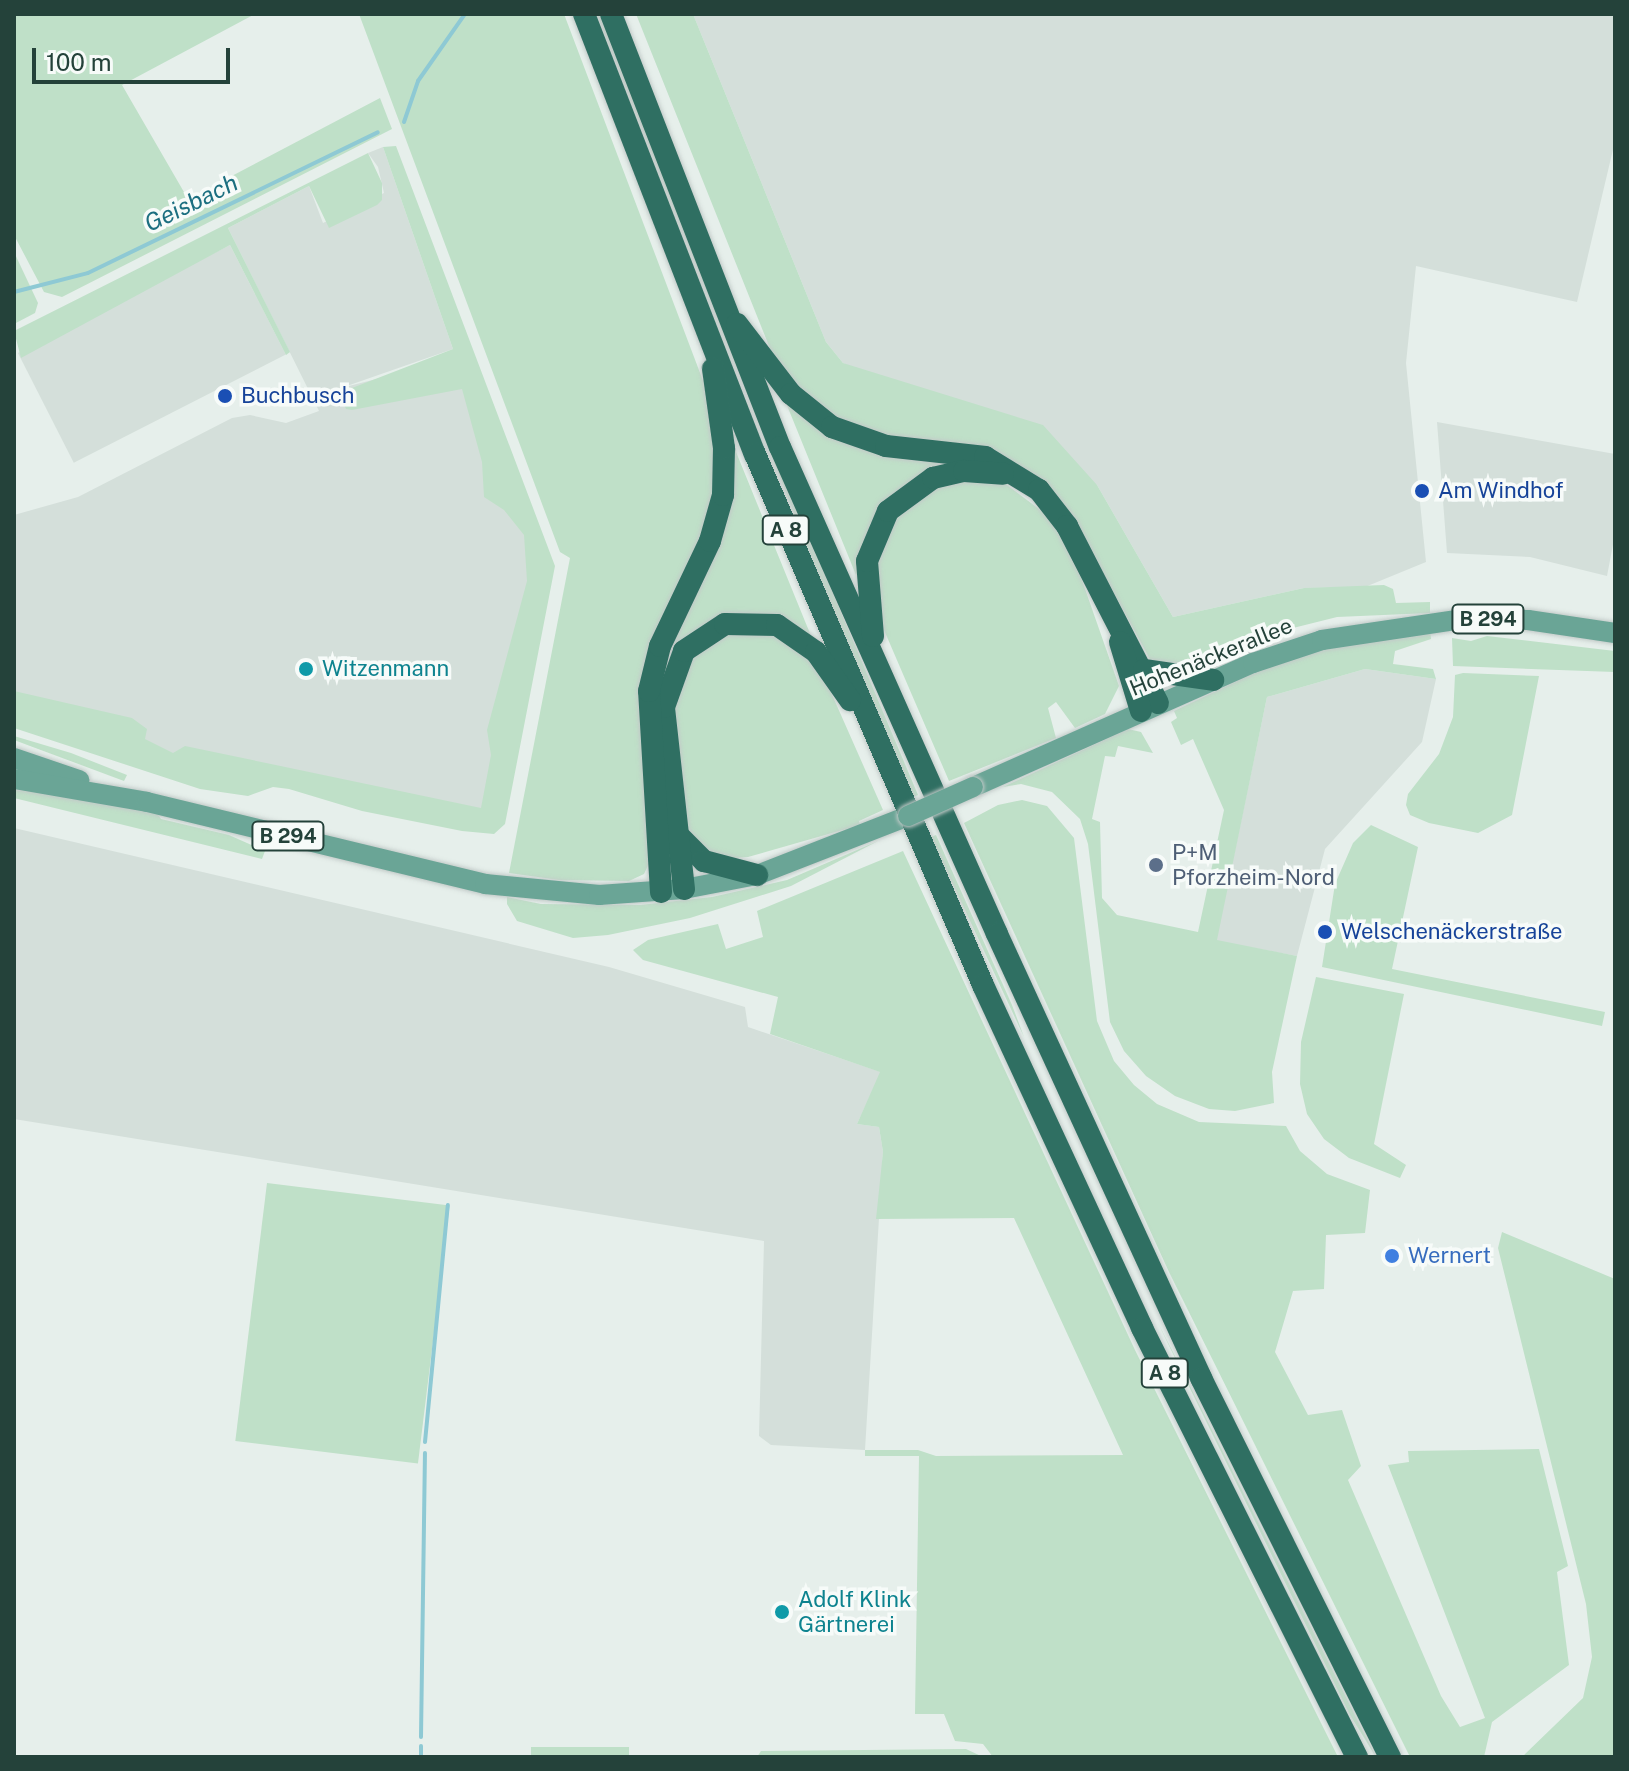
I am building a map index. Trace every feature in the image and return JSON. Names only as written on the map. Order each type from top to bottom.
[{"type":"highway","name":"A 8","points":[[584,14],[711,344],[864,715],[1116,1271],[1357,1757]]},
{"type":"highway","name":"A 8","points":[[611,14],[723,306],[872,649],[1201,1378],[1390,1757]]},
{"type":"highway","points":[[723,306],[791,394],[832,427],[886,446],[985,457],[1047,498],[1067,526],[1150,707]]},
{"type":"highway","points":[[661,892],[649,691],[660,646],[710,541],[723,495],[724,448],[711,344]]},
{"type":"highway","points":[[872,649],[867,561],[888,511],[913,487],[946,474],[1016,475]]},
{"type":"highway","points":[[684,889],[664,707],[677,661],[701,636],[739,621],[787,629],[816,652],[834,683],[864,715]]},
{"type":"highway","points":[[1118,633],[1144,670],[1150,707]]},
{"type":"highway","points":[[1144,670],[1213,680]]},
{"type":"highway","points":[[678,835],[704,861],[757,875]]},
{"type":"main road","name":"Hohenäckerallee","points":[[757,875],[856,839],[1150,707],[1294,647],[1403,624],[1514,620],[1615,633]]},
{"type":"main road","name":"B 294","points":[[14,758],[147,802]]},
{"type":"main road","name":"B 294","points":[[14,779],[147,802],[485,884],[599,895],[661,892],[757,875]]},
{"type":"shaded area","points":[[693,14],[1615,14],[1615,141],[1577,302],[1416,266],[1406,363],[1426,562],[1365,587],[1304,588],[1173,617],[1097,485],[843,363],[826,342]]},
{"type":"shaded area","name":"Witzenmann","points":[[383,147],[453,349],[341,388],[467,356],[537,546],[491,812],[174,764],[14,715],[14,515],[78,497],[232,418],[250,415],[286,423],[319,411],[228,228],[309,186],[323,223],[384,193],[378,167],[368,153]]},
{"type":"shaded area","points":[[230,245],[286,355],[74,463],[18,353]]},
{"type":"shaded area","points":[[1437,422],[1615,454],[1615,534],[1607,576],[1530,557],[1447,553]]},
{"type":"shaded area","points":[[1365,669],[1436,679],[1422,742],[1325,849],[1297,956],[1216,941],[1267,697]]},
{"type":"shaded area","points":[[14,828],[609,967],[745,1007],[748,1027],[881,1072],[857,1124],[879,1127],[883,1152],[865,1450],[771,1445],[759,1436],[764,1241],[14,1119]]},
{"type":"green space","points":[[14,14],[255,14],[122,85],[188,199],[380,98],[392,129],[62,297],[44,292],[14,235]]},
{"type":"green space","points":[[359,14],[564,14],[705,386],[715,423],[716,500],[665,619],[651,859],[644,874],[629,881],[559,880],[509,873],[570,558],[560,552]]},
{"type":"green space","points":[[597,14],[602,14],[771,446],[918,795],[913,797],[813,561]]},
{"type":"green space","points":[[636,14],[693,14],[826,342],[843,363],[1043,425],[1097,485],[1173,617],[1304,588],[1384,585],[1393,589],[1396,603],[1430,602],[1430,613],[1337,617],[1289,629],[1190,668],[1152,663],[1073,518],[1041,479],[998,455],[916,444],[828,418],[775,361]]},
{"type":"green space","points":[[396,146],[555,566],[505,824],[494,834],[462,831],[362,811],[289,789],[273,787],[248,796],[200,789],[14,728],[14,691],[132,718],[147,729],[145,739],[173,753],[185,746],[481,808],[491,755],[487,730],[527,581],[524,535],[504,510],[484,497],[482,462],[462,389],[352,410],[346,409],[339,393],[453,349],[383,147]]},
{"type":"green space","points":[[368,153],[382,183],[382,200],[377,205],[329,228],[309,186],[228,228],[290,352],[286,355],[230,245],[21,358],[14,331]]},
{"type":"green space","points":[[14,252],[38,303],[35,313],[14,324]]},
{"type":"green space","points":[[784,398],[804,414],[967,459],[911,483],[856,575]]},
{"type":"green space","points":[[734,447],[811,636],[758,615],[673,656],[670,873],[657,687]]},
{"type":"green space","points":[[940,481],[1003,482],[1051,518],[1077,566],[1119,686],[1105,714],[1075,728],[1056,702],[1048,708],[1056,738],[949,781],[881,623],[872,581],[886,523]]},
{"type":"green space","points":[[1430,628],[1431,639],[1395,651],[1393,664],[1433,669],[1436,679],[1365,669],[1267,697],[1217,940],[1297,956],[1272,1072],[1274,1103],[1235,1111],[1209,1109],[1175,1096],[1146,1076],[1124,1051],[1110,1022],[1088,844],[1080,819],[1052,792],[1021,784],[1003,787],[1128,729],[1141,732],[1153,753],[1118,746],[1115,757],[1105,756],[1092,819],[1100,822],[1102,898],[1117,915],[1198,932],[1224,810],[1193,739],[1181,745],[1171,722],[1177,718],[1174,711],[1267,667],[1328,648]]},
{"type":"green space","points":[[777,632],[822,672],[883,810],[859,821],[860,825],[748,857],[722,859],[687,835],[670,713],[679,672],[714,636]]},
{"type":"green space","points":[[1487,636],[1615,651],[1615,672],[1453,666],[1452,638],[1471,641]]},
{"type":"green space","points":[[1455,675],[1539,676],[1512,815],[1478,833],[1429,823],[1410,815],[1406,805],[1408,794],[1439,754],[1453,717]]},
{"type":"green space","points":[[14,736],[71,753],[127,775],[124,781],[14,740]]},
{"type":"green space","points":[[14,790],[81,797],[157,813],[161,819],[229,835],[265,851],[262,859],[14,798]]},
{"type":"green space","points":[[1022,800],[1047,806],[1074,838],[1097,1021],[1114,1061],[1134,1085],[1157,1104],[1199,1122],[1286,1126],[1300,1151],[1327,1174],[1370,1190],[1365,1233],[1326,1235],[1324,1289],[1293,1291],[1275,1352],[1308,1415],[1342,1410],[1361,1466],[1348,1480],[1441,1696],[1460,1727],[1485,1718],[1388,1465],[1409,1462],[1408,1451],[1539,1449],[1568,1566],[1557,1572],[1569,1665],[1492,1722],[1484,1757],[1410,1757],[1169,1272],[964,823],[998,805]]},
{"type":"green space","points":[[1371,825],[1418,847],[1392,969],[1605,1012],[1602,1026],[1322,967],[1335,884],[1353,843]]},
{"type":"green space","points":[[936,835],[1012,1005],[1024,1037],[931,837]]},
{"type":"green space","points":[[878,841],[791,886],[690,918],[608,935],[573,938],[517,921],[507,904],[507,897],[541,904],[640,905],[712,897],[787,880]]},
{"type":"green space","points":[[903,851],[1135,1350],[1338,1757],[993,1757],[983,1744],[955,1741],[944,1714],[915,1714],[919,1456],[865,1456],[865,1450],[918,1450],[936,1456],[1123,1455],[1014,1218],[876,1219],[883,1152],[879,1127],[857,1124],[880,1072],[770,1034],[778,997],[643,960],[633,950],[648,940],[718,924],[726,949],[763,937],[757,911]]},
{"type":"green space","points":[[1316,977],[1404,994],[1374,1144],[1406,1165],[1400,1178],[1349,1158],[1324,1139],[1307,1114],[1300,1084],[1301,1042]]},
{"type":"green space","points":[[267,1183],[450,1205],[418,1463],[235,1441]]},
{"type":"green space","points":[[1502,1232],[1615,1279],[1615,1757],[1522,1757],[1583,1698],[1592,1657],[1586,1604],[1498,1248]]},
{"type":"green space","points":[[1157,1321],[1177,1360],[1376,1757],[1350,1715]]},
{"type":"green space","points":[[531,1747],[629,1747],[629,1757],[531,1757]]},
{"type":"green space","points":[[966,1749],[983,1757],[757,1757],[761,1751]]},
{"type":"waterway","points":[[404,122],[418,81],[465,14]]},
{"type":"waterway","name":"Geisbach","points":[[14,292],[88,273],[378,132]]},
{"type":"waterway","points":[[425,1442],[448,1205]]},
{"type":"waterway","points":[[421,1737],[425,1453]]},
{"type":"waterway","points":[[421,1746],[421,1757]]},
{"type":"place","name":"Buchbusch","points":[[225,396]]},
{"type":"place","name":"Am Windhof","points":[[1422,491]]},
{"type":"place","name":"Witzenmann","points":[[306,669]]},
{"type":"place","name":"P+M Pforzheim-Nord","points":[[1156,865]]},
{"type":"place","name":"Welschenäckerstraße","points":[[1325,932]]},
{"type":"place","name":"Wernert","points":[[1392,1256]]},
{"type":"place","name":"Adolf Klink Gärtnerei","points":[[782,1612]]}]
